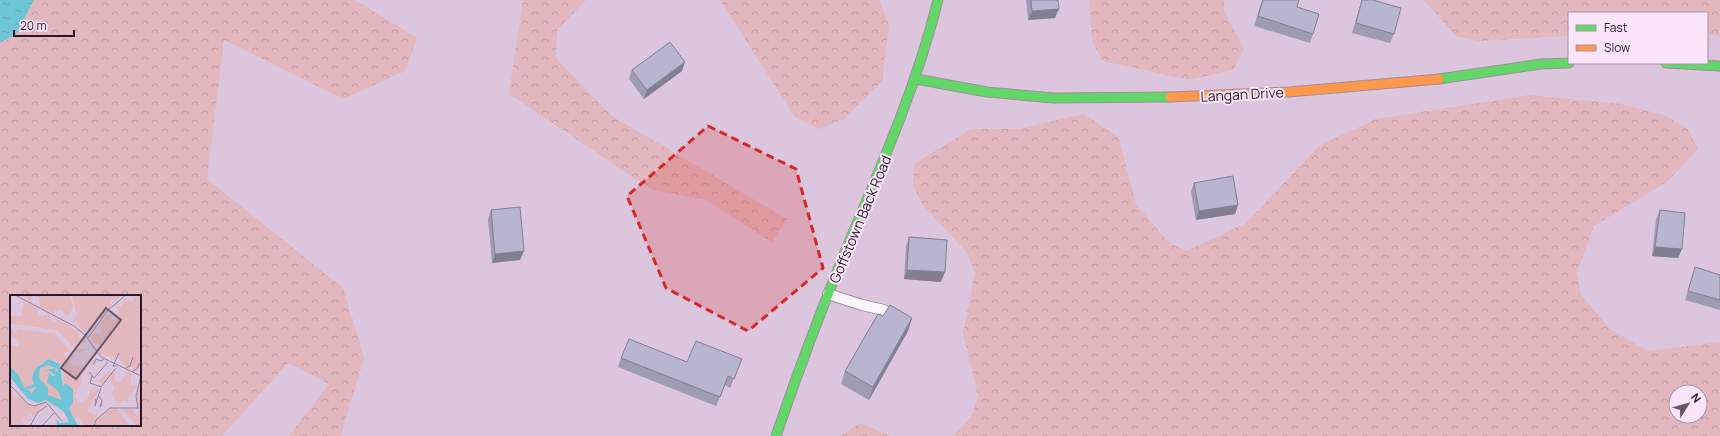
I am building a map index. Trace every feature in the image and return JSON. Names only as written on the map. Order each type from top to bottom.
[{"type":"street","name":"Goffstown Back Road","points":[[776,436],[794,378],[892,144],[916,79],[938,0]]},
{"type":"street","name":"Langan Drive","points":[[916,79],[987,92],[1054,98],[1186,97],[1289,92],[1427,81],[1541,64],[1568,63]]},
{"type":"street","points":[[1684,64],[1720,66]]},
{"type":"lane","points":[[828,294],[862,305],[884,310]]},
{"type":"highlighted area","points":[[708,126],[796,169],[823,268],[748,331],[666,288],[627,196]]},
{"type":"green space","points":[[34,0],[355,0],[417,38],[405,71],[343,99],[224,40],[207,179],[343,288],[364,358],[341,436],[289,436],[329,384],[288,363],[222,436],[0,436],[0,43],[16,34]]},
{"type":"green space","points":[[523,0],[586,0],[557,30],[556,58],[612,116],[787,219],[772,242],[706,200],[652,190],[509,94]]},
{"type":"green space","points":[[720,0],[879,0],[889,25],[882,81],[844,119],[819,129],[795,117]]},
{"type":"green space","points":[[1089,0],[1224,0],[1224,10],[1244,49],[1233,70],[1188,80],[1103,61],[1092,41]]},
{"type":"green space","points":[[1424,0],[1720,0],[1720,36],[1708,34],[1708,12],[1568,12],[1568,36],[1478,41],[1456,36]]},
{"type":"green space","points":[[1531,95],[1622,104],[1667,116],[1688,129],[1698,149],[1668,181],[1594,226],[1577,272],[1581,295],[1610,329],[1648,351],[1720,342],[1720,436],[953,436],[972,416],[978,396],[963,334],[975,273],[967,253],[923,205],[913,186],[914,164],[971,129],[1018,129],[1084,114],[1119,138],[1136,204],[1167,241],[1186,251],[1246,223],[1319,146],[1376,119]]},
{"type":"green space","points":[[860,423],[890,436],[841,436]]},
{"type":"water","points":[[0,0],[34,0],[16,34],[0,43]]},
{"type":"building","points":[[1031,0],[1058,0],[1059,9],[1032,11]]},
{"type":"building","points":[[1263,0],[1299,0],[1297,7],[1319,14],[1313,34],[1258,16]]},
{"type":"building","points":[[1362,0],[1373,0],[1401,8],[1394,34],[1356,23]]},
{"type":"building","points":[[670,42],[685,62],[647,90],[632,70]]},
{"type":"building","points":[[1233,176],[1238,205],[1199,211],[1194,183]]},
{"type":"building","points":[[520,207],[524,251],[495,254],[491,210]]},
{"type":"building","points":[[1660,210],[1685,213],[1682,249],[1655,247]]},
{"type":"building","points":[[909,237],[947,240],[945,272],[907,270]]},
{"type":"building","points":[[1695,267],[1720,275],[1720,300],[1688,291]]},
{"type":"building","points":[[890,305],[912,318],[873,387],[845,371],[878,314],[883,316]]},
{"type":"building","points":[[629,339],[687,362],[696,341],[742,359],[734,379],[728,376],[720,397],[621,358]]},
{"type":"traffic: fast","points":[[776,436],[800,367],[908,97],[938,0]]},
{"type":"traffic: fast","points":[[1439,79],[1541,64],[1568,63]]},
{"type":"traffic: fast","points":[[1684,64],[1720,66]]},
{"type":"traffic: fast","points":[[916,79],[987,92],[1053,98],[1170,97]]},
{"type":"traffic: slow","points":[[1170,97],[1289,92],[1439,79]]}]
